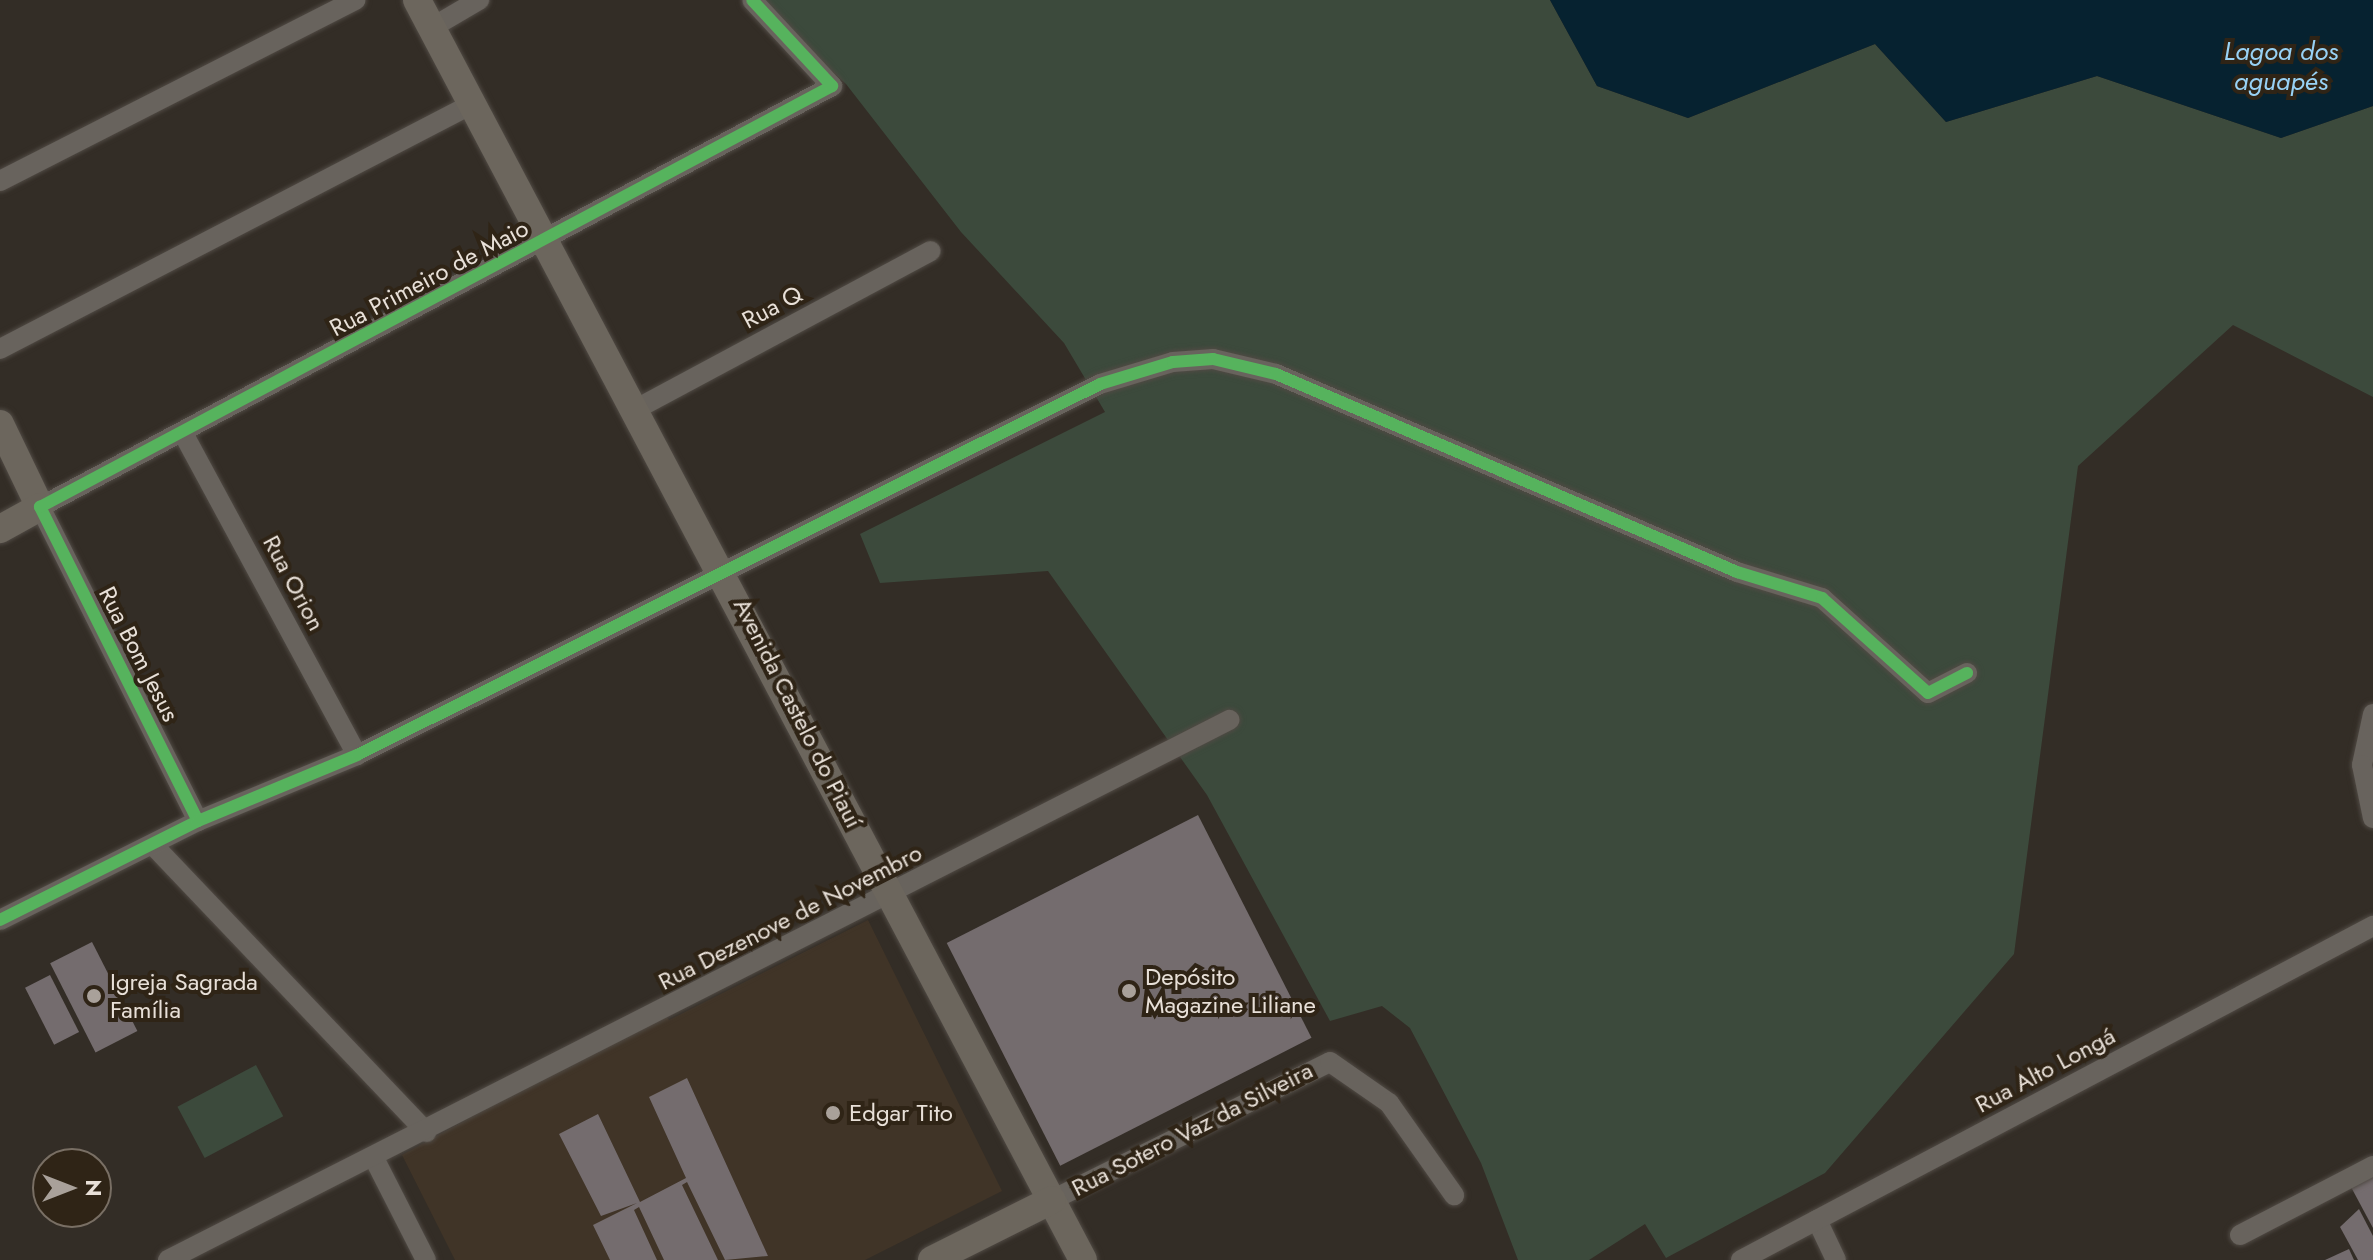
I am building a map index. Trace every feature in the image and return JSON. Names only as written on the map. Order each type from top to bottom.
[{"type":"main road","name":"Avenida Castelo do Piauí","points":[[417,0],[470,105],[638,408],[1083,1260]]},
{"type":"main road","name":"Rua Bom Jesus","points":[[0,424],[40,507]]},
{"type":"main road","points":[[0,529],[40,507]]},
{"type":"main road","name":"Rua Sotero Vaz da Silveira","points":[[932,1260],[1052,1200]]},
{"type":"street","points":[[0,181],[356,0]]},
{"type":"street","points":[[431,28],[479,0]]},
{"type":"street","name":"Rua Primeiro de Maio","points":[[40,507],[184,435],[835,82],[752,0]]},
{"type":"street","points":[[0,349],[470,105]]},
{"type":"street","name":"Rua Q","points":[[638,408],[931,251]]},
{"type":"street","points":[[0,920],[154,846],[198,821],[357,755],[1100,384],[1151,366],[1213,359],[1276,374],[1737,572],[1822,598],[1928,693],[1967,673]]},
{"type":"street","name":"Rua Orion","points":[[184,435],[357,755]]},
{"type":"street","name":"Rua Bom Jesus","points":[[40,507],[198,821]]},
{"type":"street","points":[[2373,714],[2362,765],[2373,818]]},
{"type":"street","name":"Rua Dezenove de Novembro","points":[[168,1260],[375,1160],[1229,720]]},
{"type":"street","points":[[154,846],[426,1132]]},
{"type":"street","name":"Rua Alto Longá","points":[[1741,1260],[2373,926]]},
{"type":"street","name":"Rua Sotero Vaz da Silveira","points":[[1052,1200],[1330,1062],[1389,1103],[1454,1195]]},
{"type":"street","points":[[375,1160],[426,1260]]},
{"type":"street","points":[[2240,1235],[2373,1166]]},
{"type":"street","points":[[1817,1220],[1836,1260]]},
{"type":"shaded area","points":[[868,920],[1002,1191],[865,1260],[455,1260],[402,1155],[664,1011],[669,1020]]},
{"type":"green space","points":[[754,0],[1550,0],[1597,86],[1688,118],[1875,44],[1946,122],[2097,76],[2281,138],[2373,106],[2373,397],[2233,325],[2078,466],[2014,954],[1825,1173],[1666,1258],[1645,1224],[1589,1260],[1518,1260],[1481,1163],[1410,1028],[1382,1006],[1330,1021],[1207,795],[1048,571],[880,583],[860,534],[1105,412],[1064,343],[961,232],[846,84]]},
{"type":"green space","points":[[256,1065],[283,1116],[205,1158],[177,1107]]},
{"type":"water","name":"Lagoa dos aguapés","points":[[1550,0],[2373,0],[2373,106],[2281,138],[2097,76],[1946,122],[1875,44],[1688,118],[1597,86]]},
{"type":"building","name":"Depósito Magazine Liliane","points":[[1198,815],[1311,1038],[1060,1166],[947,943]]},
{"type":"building","name":"Igreja Sagrada Família","points":[[92,942],[137,1031],[96,1052],[50,963]]},
{"type":"building","points":[[50,975],[79,1032],[54,1045],[25,988]]},
{"type":"building","points":[[687,1078],[768,1256],[725,1260],[687,1182],[682,1185],[718,1260],[664,1260],[639,1207],[634,1210],[657,1260],[610,1260],[593,1225],[637,1203],[601,1216],[559,1134],[598,1114],[640,1202],[686,1178],[649,1097]]},
{"type":"building","points":[[2373,1175],[2373,1228],[2351,1187]]},
{"type":"building","points":[[2359,1209],[2373,1236],[2373,1260],[2358,1260],[2340,1227]]},
{"type":"building","points":[[2349,1249],[2354,1260],[2325,1260]]},
{"type":"cycle path","points":[[198,821],[40,507],[832,86],[752,0]]},
{"type":"cycle path","points":[[0,920],[198,821],[357,755],[1100,384],[1173,362],[1213,359],[1276,374],[1737,572],[1822,598],[1928,693],[1967,673]]},
{"type":"place","name":"Depósito Magazine Liliane","points":[[1129,991]]},
{"type":"place","name":"Igreja Sagrada Família","points":[[94,996]]},
{"type":"place","name":"Edgar Tito","points":[[833,1113]]}]
